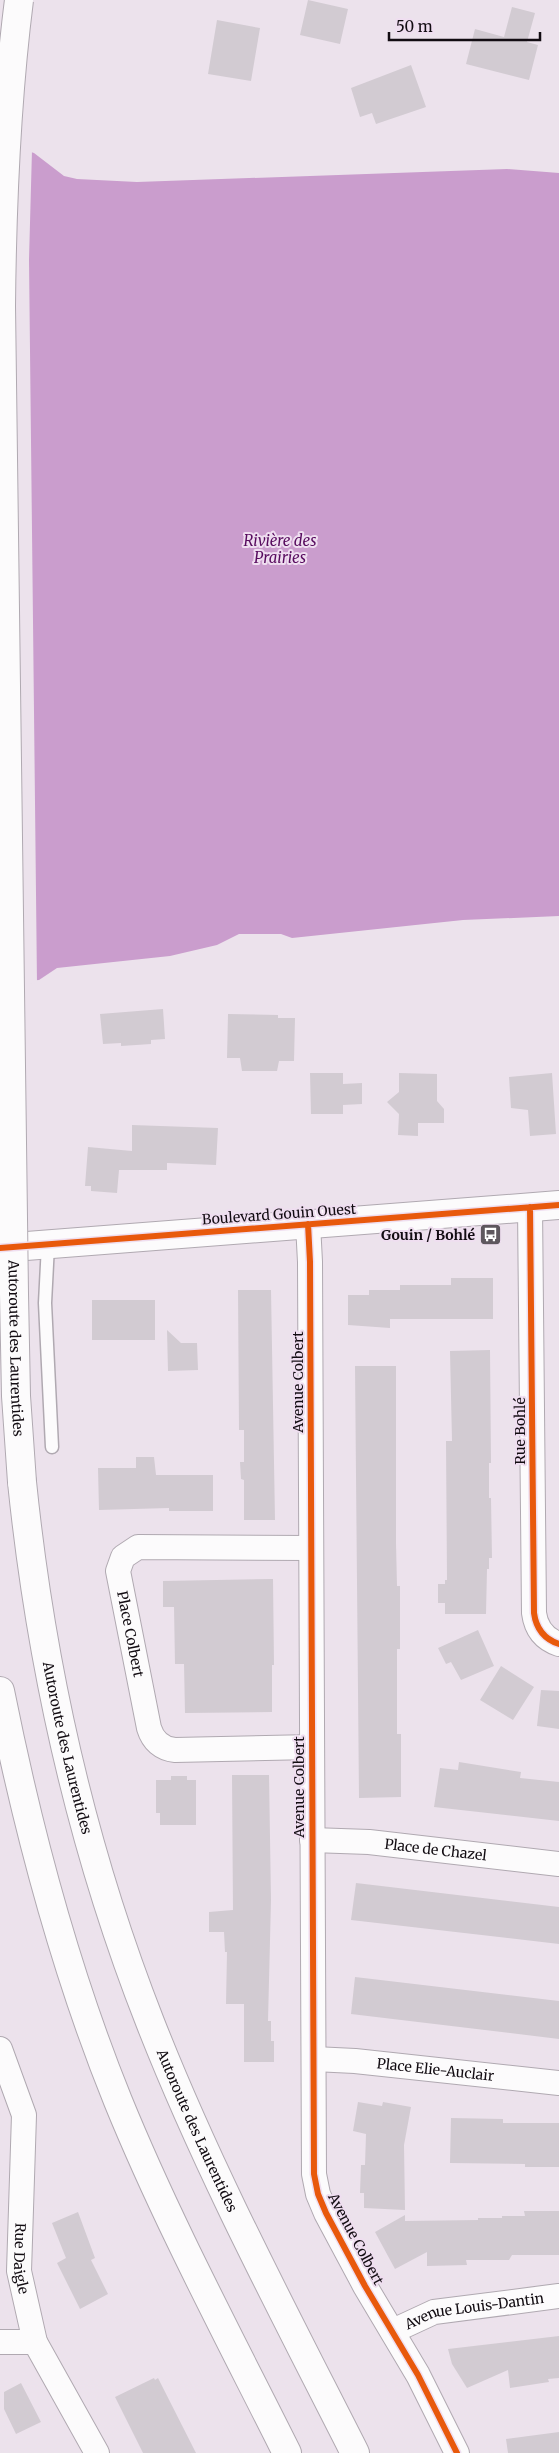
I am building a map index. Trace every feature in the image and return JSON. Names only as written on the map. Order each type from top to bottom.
[{"type":"main road","name":"Autoroute des Laurentides","points":[[19,0],[6,124],[2,213],[1,306],[16,1396],[22,1482],[36,1594],[60,1726],[87,1833],[123,1948],[153,2030],[207,2157],[352,2448]]},
{"type":"main road","name":"Boulevard Gouin Ouest","points":[[0,1248],[559,1205]]},
{"type":"main road","points":[[0,1691],[22,1796],[48,1901],[98,2049],[136,2143],[168,2212],[287,2453]]},
{"type":"street","name":"Rue Bohlé","points":[[530,1207],[534,1613],[537,1624],[543,1634],[559,1644]]},
{"type":"street","name":"Avenue Colbert","points":[[308,1224],[310,1262],[314,2163],[318,2194],[361,2278],[418,2375],[457,2453]]},
{"type":"street","name":"Place Colbert","points":[[310,1548],[138,1547],[123,1556],[118,1571],[149,1728],[156,1742],[165,1748],[175,1750],[312,1747]]},
{"type":"street","name":"Place de Chazel","points":[[312,1840],[368,1842],[559,1864]]},
{"type":"street","name":"Rue Daigle","points":[[0,2049],[24,2115],[19,2272],[35,2342],[98,2453]]},
{"type":"street","name":"Place Elie-Auclair","points":[[314,2059],[346,2060],[559,2083]]},
{"type":"street","name":"Avenue Louis-Dantin","points":[[393,2331],[434,2312],[559,2296]]},
{"type":"street","points":[[0,2342],[35,2342]]},
{"type":"lane","points":[[48,1245],[45,1303],[52,1447]]},
{"type":"water","name":"Rivière des Prairies","points":[[0,142],[34,153],[64,176],[77,179],[137,182],[507,169],[559,173],[559,916],[463,920],[292,938],[281,934],[239,934],[217,945],[170,956],[57,968],[39,980],[0,983]]},
{"type":"pier","points":[[0,140],[32,150],[29,260],[37,983],[0,985]]},
{"type":"building","points":[[308,0],[348,9],[340,44],[300,35]]},
{"type":"building","points":[[512,7],[535,13],[527,42],[538,45],[529,80],[466,64],[475,29],[504,37]]},
{"type":"building","points":[[217,20],[260,28],[251,81],[208,74]]},
{"type":"building","points":[[411,65],[426,107],[376,124],[372,113],[360,117],[351,88]]},
{"type":"building","points":[[163,1009],[165,1039],[151,1040],[151,1044],[121,1046],[121,1043],[103,1044],[100,1014]]},
{"type":"building","points":[[228,1014],[278,1015],[278,1018],[295,1018],[294,1061],[279,1061],[277,1071],[242,1071],[240,1058],[227,1058]]},
{"type":"building","points":[[310,1073],[343,1073],[343,1084],[362,1083],[362,1104],[343,1105],[343,1114],[311,1114]]},
{"type":"building","points":[[399,1073],[437,1074],[437,1101],[444,1109],[444,1123],[418,1123],[418,1136],[398,1135],[399,1114],[387,1102],[399,1092]]},
{"type":"building","points":[[552,1073],[556,1134],[530,1136],[528,1110],[511,1108],[509,1077]]},
{"type":"building","points":[[132,1125],[218,1128],[216,1165],[167,1163],[167,1170],[119,1170],[117,1193],[91,1191],[91,1186],[85,1186],[88,1147],[132,1151]]},
{"type":"building","points":[[451,1278],[493,1278],[493,1319],[390,1319],[390,1328],[348,1325],[348,1295],[369,1295],[369,1290],[400,1290],[400,1285],[451,1285]]},
{"type":"building","points":[[238,1290],[271,1290],[275,1520],[244,1520],[244,1480],[241,1479],[240,1462],[244,1462],[244,1430],[239,1430]]},
{"type":"building","points":[[92,1300],[155,1300],[155,1340],[92,1340]]},
{"type":"building","points":[[167,1330],[181,1343],[197,1343],[198,1370],[168,1371]]},
{"type":"building","points":[[490,1350],[491,1463],[489,1463],[489,1498],[491,1498],[492,1558],[489,1558],[489,1569],[487,1569],[486,1614],[445,1614],[445,1603],[438,1603],[438,1584],[445,1584],[445,1580],[447,1580],[446,1441],[452,1441],[450,1351]]},
{"type":"building","points":[[355,1366],[396,1366],[396,1543],[397,1586],[400,1586],[400,1649],[397,1649],[397,1734],[401,1734],[401,1797],[359,1798]]},
{"type":"building","points":[[136,1457],[154,1457],[156,1475],[213,1475],[213,1511],[169,1511],[169,1508],[99,1510],[98,1468],[136,1468]]},
{"type":"building","points":[[273,1579],[274,1665],[272,1665],[272,1712],[185,1713],[184,1664],[175,1664],[174,1607],[163,1607],[163,1581]]},
{"type":"building","points":[[478,1630],[494,1666],[461,1680],[451,1662],[446,1664],[438,1648]]},
{"type":"building","points":[[501,1666],[534,1687],[513,1720],[480,1700]]},
{"type":"building","points":[[541,1690],[559,1691],[559,1729],[537,1726]]},
{"type":"building","points":[[459,1762],[521,1772],[520,1778],[559,1782],[559,1821],[434,1807],[440,1768],[458,1770]]},
{"type":"building","points":[[232,1775],[269,1775],[271,1900],[268,2021],[271,2021],[271,2041],[274,2041],[274,2062],[244,2062],[244,2004],[226,2004],[227,1952],[225,1952],[224,1932],[209,1932],[209,1912],[233,1910]]},
{"type":"building","points":[[171,1776],[187,1776],[187,1780],[196,1780],[196,1825],[160,1825],[160,1813],[156,1813],[156,1780],[171,1780]]},
{"type":"building","points":[[356,1883],[559,1907],[559,1944],[351,1920]]},
{"type":"building","points":[[355,1977],[559,2001],[559,2039],[351,2014]]},
{"type":"building","points":[[358,2102],[382,2106],[383,2102],[411,2107],[404,2145],[405,2210],[364,2208],[364,2193],[360,2193],[361,2165],[365,2165],[366,2134],[353,2131]]},
{"type":"building","points":[[451,2118],[503,2119],[503,2123],[559,2123],[559,2167],[525,2167],[525,2164],[450,2163]]},
{"type":"building","points":[[524,2211],[559,2211],[559,2255],[512,2255],[509,2260],[466,2260],[467,2265],[427,2266],[427,2252],[395,2269],[375,2232],[405,2215],[405,2221],[478,2220],[478,2218],[525,2216]]},
{"type":"building","points":[[78,2212],[95,2258],[91,2260],[108,2294],[80,2309],[57,2263],[66,2258],[52,2223]]},
{"type":"building","points":[[559,2336],[559,2378],[548,2379],[549,2382],[510,2388],[508,2370],[467,2388],[452,2364],[448,2349]]},
{"type":"building","points":[[154,2378],[155,2380],[158,2378],[196,2453],[143,2453],[115,2397]]},
{"type":"building","points":[[21,2383],[41,2422],[16,2434],[4,2409],[4,2392]]},
{"type":"building","points":[[559,2432],[559,2453],[508,2453],[506,2439]]},
{"type":"cycle path","points":[[0,1248],[559,1205]]},
{"type":"cycle path","points":[[530,1207],[534,1613],[537,1623],[545,1636],[559,1644]]},
{"type":"cycle path","points":[[308,1224],[310,1262],[314,2174],[318,2194],[326,2213],[365,2286],[418,2375],[457,2453]]},
{"type":"place","name":"Gouin / Bohlé","points":[[491,1235]]}]
